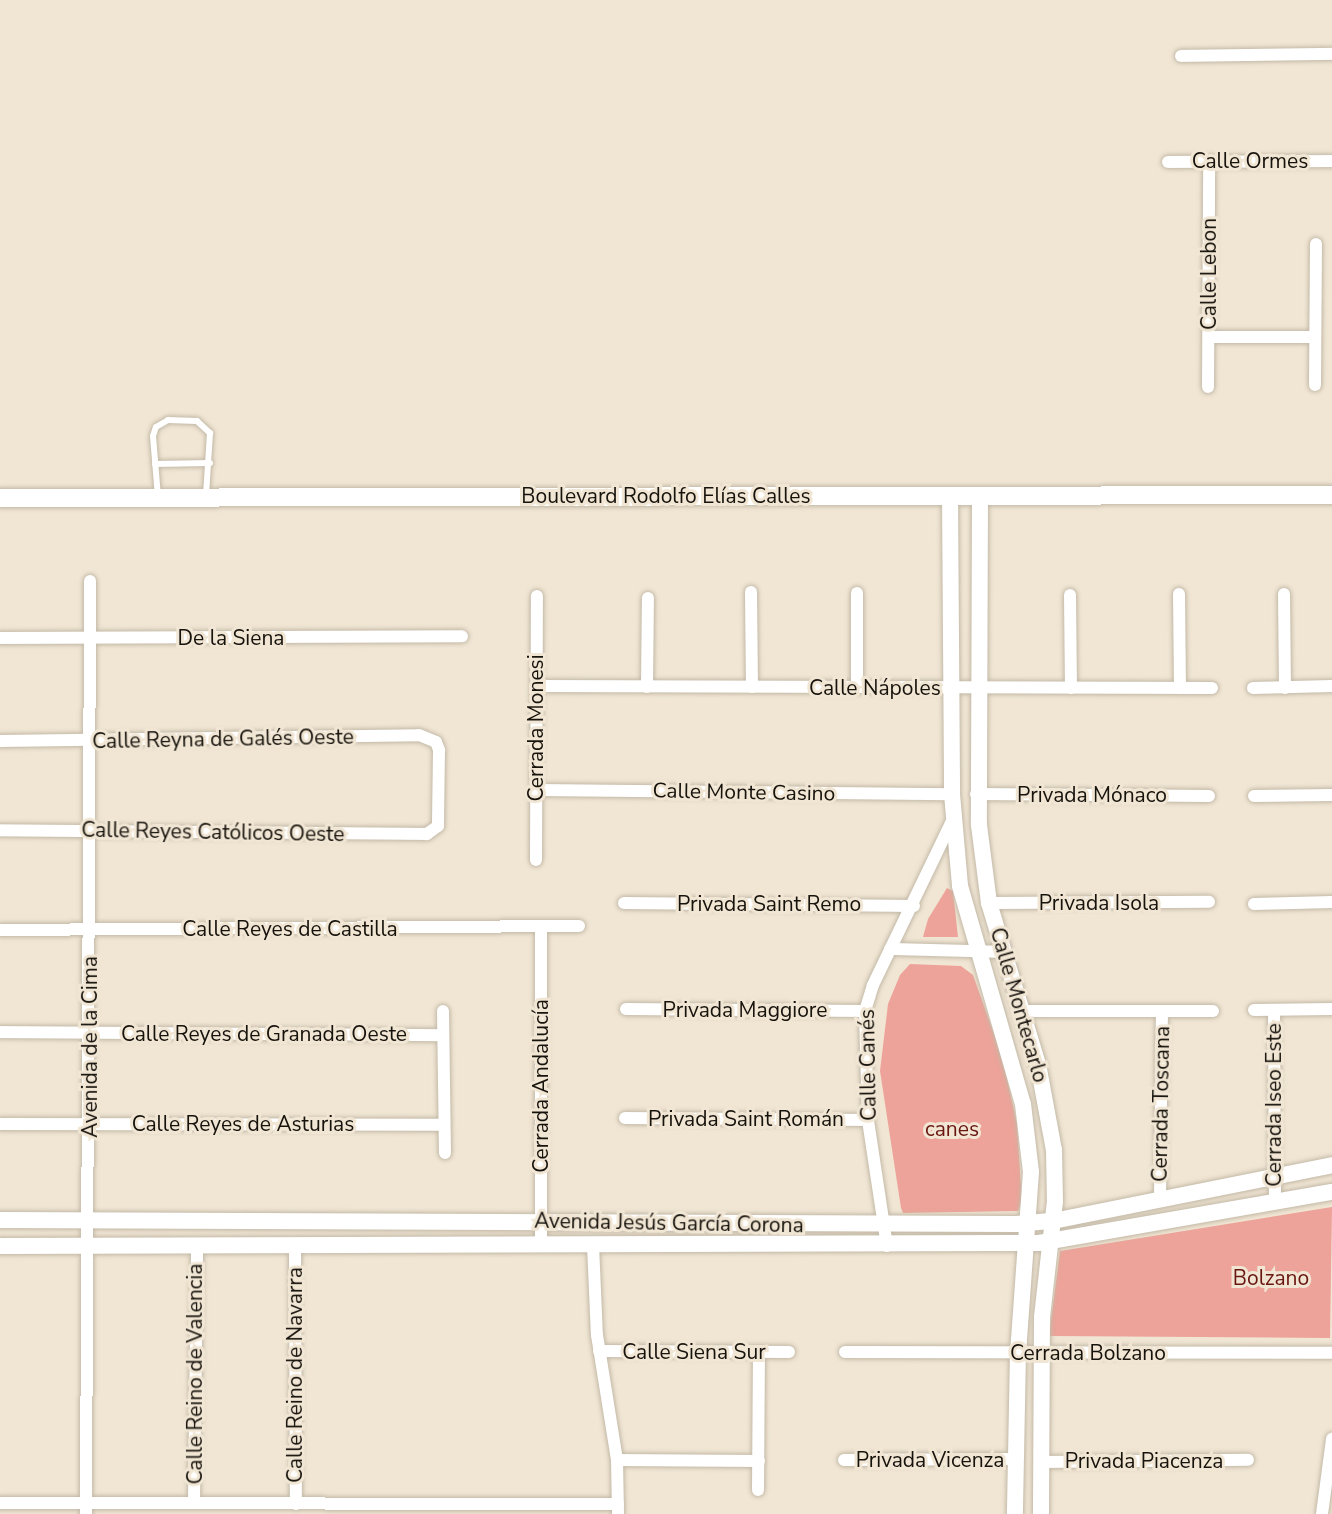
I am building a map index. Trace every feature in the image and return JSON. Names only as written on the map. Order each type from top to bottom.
[{"type":"main road","name":"Boulevard Rodolfo Elías Calles","points":[[0,498],[1332,495]]},
{"type":"street","points":[[1181,57],[1332,54]]},
{"type":"street","name":"Calle Lebon","points":[[1208,387],[1209,161]]},
{"type":"street","name":"Calle Ormes","points":[[1168,162],[1332,161]]},
{"type":"street","points":[[1315,384],[1316,244]]},
{"type":"street","points":[[1317,271],[1332,271]]},
{"type":"street","points":[[1209,337],[1314,337]]},
{"type":"street","name":"Calle Montecarlo","points":[[980,495],[976,794],[989,903],[1001,952],[1038,1064],[1051,1131],[1053,1221],[1041,1353],[1041,1514]]},
{"type":"street","name":"Calle Montecarlo","points":[[950,496],[952,794],[960,886],[1023,1104],[1031,1171],[1018,1352],[1015,1514]]},
{"type":"street","name":"Avenida de la Cima","points":[[86,1509],[91,1124],[90,581]]},
{"type":"street","points":[[751,592],[752,687]]},
{"type":"street","points":[[857,593],[857,688]]},
{"type":"street","points":[[1179,594],[1180,688]]},
{"type":"street","points":[[1284,594],[1285,688]]},
{"type":"street","points":[[1070,595],[1071,688]]},
{"type":"street","name":"Cerrada Monesi","points":[[536,860],[537,596]]},
{"type":"street","points":[[647,687],[648,597]]},
{"type":"street","name":"De la Siena","points":[[0,638],[462,636]]},
{"type":"street","name":"Calle Nápoles","points":[[537,686],[1212,688]]},
{"type":"street","points":[[1253,688],[1332,686]]},
{"type":"street","name":"Calle Reyna de Galés Oeste","points":[[0,741],[92,742],[419,735],[436,742],[439,750],[438,826],[427,834]]},
{"type":"street","name":"Calle Monte Casino","points":[[537,790],[952,794]]},
{"type":"street","name":"Privada Mónaco","points":[[976,794],[1209,796]]},
{"type":"street","points":[[1254,796],[1332,796]]},
{"type":"street","name":"Calle Canés","points":[[887,1246],[868,1120],[865,1011],[890,949],[914,906],[953,818]]},
{"type":"street","name":"Calle Reyes Católicos Oeste","points":[[0,830],[427,834]]},
{"type":"street","name":"Privada Isola","points":[[989,903],[1209,902]]},
{"type":"street","points":[[1254,904],[1332,902]]},
{"type":"street","name":"Privada Saint Remo","points":[[624,903],[914,906]]},
{"type":"street","name":"Calle Reyes de Castilla","points":[[0,930],[579,926]]},
{"type":"street","name":"Cerrada Andalucía","points":[[541,927],[541,1245]]},
{"type":"street","points":[[890,949],[1001,952]]},
{"type":"street","name":"Privada Maggiore","points":[[625,1009],[865,1011]]},
{"type":"street","name":"Cerrada Iseo Este","points":[[1254,1010],[1332,1009]]},
{"type":"street","name":"Cerrada Iseo Este","points":[[1274,1010],[1272,1177],[1275,1200]]},
{"type":"street","points":[[443,1011],[445,1153]]},
{"type":"street","name":"Cerrada Toscana","points":[[1020,1011],[1213,1011]]},
{"type":"street","name":"Cerrada Toscana","points":[[1160,1198],[1162,1011]]},
{"type":"street","name":"Calle Reyes de Granada Oeste","points":[[0,1032],[443,1035]]},
{"type":"street","name":"Privada Saint Román","points":[[625,1118],[868,1120]]},
{"type":"street","name":"Calle Reyes de Asturias","points":[[0,1124],[444,1125]]},
{"type":"street","name":"Avenida Jesús García Corona","points":[[0,1220],[885,1225],[1029,1223],[1053,1221],[1332,1165]]},
{"type":"street","name":"Avenida Jesús García Corona","points":[[0,1246],[1026,1244],[1050,1243],[1275,1200],[1332,1192]]},
{"type":"street","points":[[0,1503],[86,1509],[194,1502],[618,1509],[617,1460],[598,1351],[593,1245]]},
{"type":"street","name":"Calle Reino de Navarra","points":[[295,1246],[296,1504]]},
{"type":"street","name":"Calle Reino de Valencia","points":[[194,1502],[197,1247]]},
{"type":"street","name":"Calle Siena Sur","points":[[598,1351],[789,1352]]},
{"type":"street","points":[[758,1490],[759,1352]]},
{"type":"street","name":"Cerrada Bolzano","points":[[845,1352],[1332,1353]]},
{"type":"street","points":[[1322,1514],[1332,1439]]},
{"type":"street","name":"Privada Vicenza","points":[[844,1460],[1015,1459]]},
{"type":"street","points":[[617,1460],[759,1461]]},
{"type":"street","name":"Privada Piacenza","points":[[1040,1462],[1248,1460]]},
{"type":"lane","points":[[158,498],[152,436],[156,427],[168,420],[205,424],[211,433],[206,497]]},
{"type":"lane","points":[[155,464],[210,463]]},
{"type":"green space","points":[[947,888],[953,891],[958,937],[923,937],[928,919]]},
{"type":"green space","name":"canes","points":[[910,964],[961,966],[973,975],[1002,1056],[1017,1124],[1022,1201],[1018,1211],[903,1213],[880,1071],[888,1004],[900,975]]},
{"type":"green space","name":"Bolzano","points":[[1332,1207],[1330,1338],[1049,1336],[1060,1251]]}]
